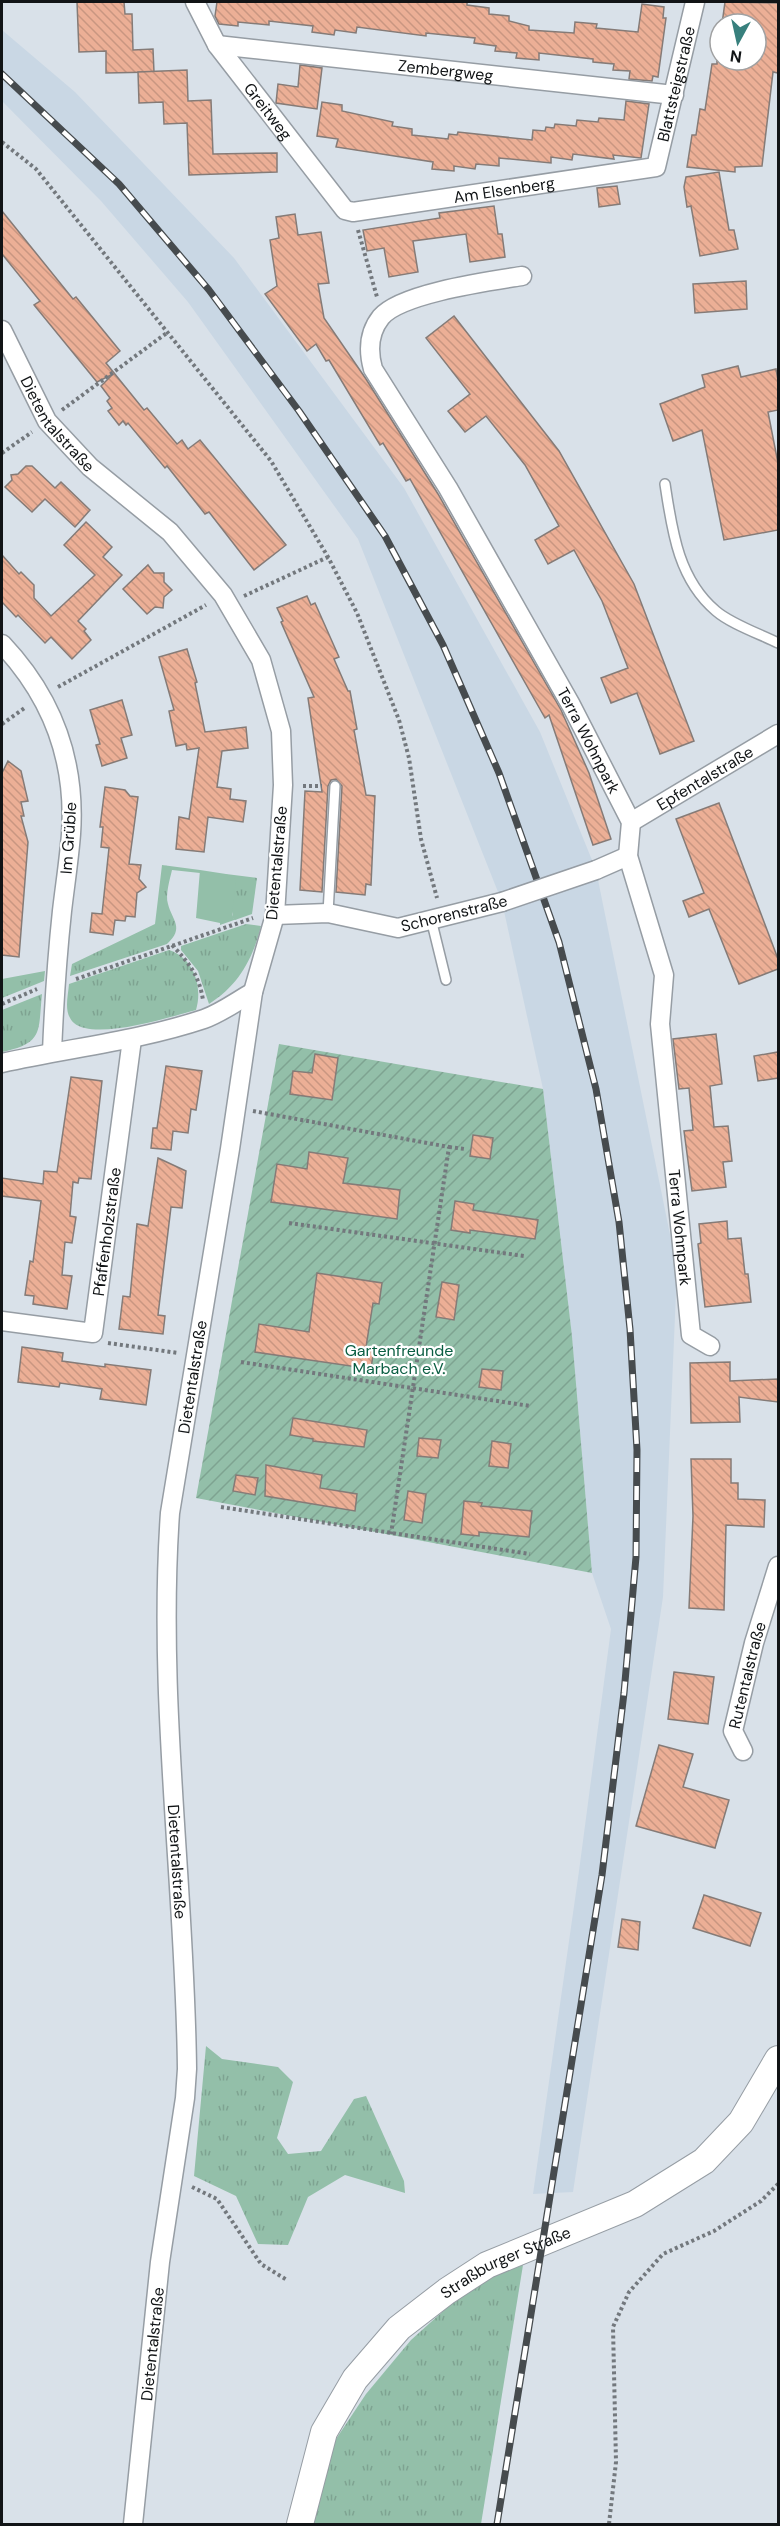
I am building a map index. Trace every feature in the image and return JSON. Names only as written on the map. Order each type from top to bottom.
[{"type":"main road","name":"Straßburger Straße","points":[[300,2524],[324,2432],[355,2379],[399,2328],[447,2290],[488,2265],[635,2204],[704,2161],[741,2122],[778,2059]]},
{"type":"street","name":"Greitweg","points":[[195,2],[217,45],[345,210],[352,212]]},
{"type":"street","name":"Blattsteigstraße","points":[[656,167],[674,95],[693,2]]},
{"type":"street","name":"Zembergweg","points":[[217,45],[674,95]]},
{"type":"street","name":"Am Elsenberg","points":[[352,212],[656,167]]},
{"type":"street","points":[[382,316],[399,304],[460,287],[522,276]]},
{"type":"street","name":"Terra Wohnpark","points":[[382,316],[370,341],[369,356],[373,369],[448,488],[571,705],[631,822],[628,856],[664,975],[660,1024],[691,1335],[710,1347]]},
{"type":"street","name":"Dietentalstraße","points":[[2,330],[47,421],[90,467],[170,532],[223,595],[261,660],[281,731],[283,785],[275,915],[252,992],[170,1513],[167,1557],[166,1673],[187,2068],[160,2262],[132,2524]]},
{"type":"street","name":"Im Grüble","points":[[2,644],[43,696],[62,740],[70,780],[71,833],[55,986],[52,1052]]},
{"type":"street","name":"Epfentalstraße","points":[[631,822],[778,734]]},
{"type":"street","name":"Schorenstraße","points":[[275,915],[328,913],[398,928],[502,902],[596,870],[628,856]]},
{"type":"street","points":[[2,1063],[132,1039],[207,1018],[252,992]]},
{"type":"street","name":"Pfaffenholzstraße","points":[[93,1333],[132,1039]]},
{"type":"street","points":[[2,1321],[93,1333]]},
{"type":"street","name":"Rutentalstraße","points":[[742,1751],[733,1731],[754,1643],[778,1566]]},
{"type":"lane","points":[[665,484],[671,526],[687,578],[715,610],[778,643]]},
{"type":"lane","points":[[328,913],[335,786]]},
{"type":"lane","points":[[436,918],[446,980]]},
{"type":"path","points":[[2,142],[36,169],[271,461],[328,557],[357,613],[399,720],[409,759],[436,918]]},
{"type":"path","points":[[352,212],[382,316]]},
{"type":"path","points":[[2,453],[168,332]]},
{"type":"path","points":[[2,724],[43,696],[223,595],[245,596],[328,557]]},
{"type":"path","points":[[283,785],[335,786]]},
{"type":"path","points":[[2,1004],[38,989],[55,986],[248,919],[275,915]]},
{"type":"path","points":[[172,945],[199,977],[207,1018]]},
{"type":"path","points":[[235,1108],[465,1149]]},
{"type":"path","points":[[391,1534],[449,1147]]},
{"type":"path","points":[[289,1223],[524,1256]]},
{"type":"path","points":[[93,1333],[104,1343],[195,1355]]},
{"type":"path","points":[[241,1362],[530,1406]]},
{"type":"path","points":[[221,1507],[530,1554]]},
{"type":"path","points":[[173,2177],[217,2199],[261,2264],[287,2280]]},
{"type":"path","points":[[609,2524],[616,2462],[613,2327],[629,2292],[663,2254],[714,2231],[761,2201],[778,2184]]},
{"type":"shaded area","points":[[2,30],[75,92],[234,258],[404,488],[540,732],[596,870],[677,1269],[663,1597],[573,2192],[533,2194],[611,1629],[592,1573],[572,1336],[543,1089],[502,902],[358,539],[188,302],[101,201],[2,101]]},
{"type":"green space","points":[[162,865],[200,870],[200,873],[172,870],[167,896],[176,924],[172,938],[167,944],[70,976],[72,964],[155,924]]},
{"type":"green space","points":[[200,870],[226,874],[236,880],[232,914],[234,919],[237,919],[220,925],[220,923],[196,918]]},
{"type":"green space","points":[[226,874],[257,878],[252,914],[235,920],[233,918]]},
{"type":"green space","points":[[246,924],[261,926],[254,950],[236,980],[209,1004],[198,971],[181,950],[181,946]]},
{"type":"green space","points":[[169,950],[185,960],[195,974],[198,992],[196,1010],[133,1026],[98,1030],[84,1028],[74,1023],[68,1015],[69,984]]},
{"type":"green space","points":[[45,971],[44,981],[2,998],[2,979]]},
{"type":"green space","points":[[42,994],[39,1027],[32,1040],[2,1052],[2,1010]]},
{"type":"green space","name":"Gartenfreunde Marbach e.V.","points":[[279,1044],[543,1089],[572,1336],[592,1573],[196,1498]]},
{"type":"green space","points":[[206,2046],[222,2059],[278,2067],[293,2082],[277,2138],[288,2154],[321,2151],[354,2099],[366,2096],[404,2181],[405,2193],[345,2175],[308,2197],[288,2245],[258,2244],[236,2196],[194,2176]]},
{"type":"green space","points":[[523,2265],[481,2524],[313,2524],[319,2494],[336,2439],[366,2394],[411,2340],[451,2304],[493,2276]]},
{"type":"building","points":[[77,2],[124,2],[125,14],[132,14],[133,50],[153,49],[154,72],[106,73],[106,51],[79,52]]},
{"type":"building","points":[[217,2],[467,2],[467,5],[489,8],[489,14],[509,16],[509,21],[529,26],[529,30],[574,33],[575,22],[597,24],[596,28],[638,32],[642,4],[664,7],[663,18],[666,18],[658,77],[653,76],[652,81],[629,79],[630,71],[613,70],[614,64],[593,62],[593,59],[539,53],[539,60],[516,58],[517,53],[495,51],[496,46],[474,43],[475,38],[426,33],[426,36],[357,27],[356,33],[335,30],[334,35],[312,32],[313,26],[269,21],[269,25],[238,22],[238,26],[219,24],[215,16]]},
{"type":"building","points":[[725,2],[778,3],[778,73],[773,72],[762,166],[735,167],[735,172],[687,167],[692,135],[696,135],[700,109],[705,110],[711,72],[768,72],[768,12],[724,12]]},
{"type":"building","points":[[300,65],[322,68],[317,109],[276,103],[278,84],[298,87]]},
{"type":"building","points":[[187,70],[188,101],[211,100],[213,154],[277,153],[277,172],[189,175],[187,123],[164,124],[163,102],[139,103],[138,72]]},
{"type":"building","points":[[626,101],[649,104],[641,158],[613,155],[614,159],[573,154],[572,160],[551,157],[551,163],[499,158],[499,166],[476,164],[475,169],[454,166],[454,171],[432,169],[433,162],[336,147],[338,139],[317,136],[322,102],[342,105],[342,111],[393,122],[392,126],[412,129],[412,135],[448,139],[449,134],[457,135],[458,132],[532,140],[533,130],[545,131],[546,127],[554,128],[555,124],[576,126],[577,120],[598,122],[599,118],[624,120]]},
{"type":"building","points":[[719,172],[729,230],[734,230],[738,249],[700,256],[691,206],[687,207],[684,187],[686,177]]},
{"type":"building","points":[[617,186],[620,204],[599,207],[597,188]]},
{"type":"building","points":[[494,206],[498,234],[502,234],[505,257],[470,262],[466,234],[413,241],[418,272],[389,277],[384,248],[367,251],[363,230],[440,218],[439,213]]},
{"type":"building","points":[[2,211],[73,299],[76,297],[120,351],[106,363],[144,410],[147,408],[177,444],[182,440],[188,449],[200,440],[286,545],[254,570],[209,512],[205,514],[167,466],[165,468],[128,423],[126,425],[123,421],[119,425],[108,411],[112,408],[107,401],[110,398],[101,386],[113,374],[97,382],[34,305],[40,301],[2,254]]},
{"type":"building","points":[[295,214],[298,235],[321,232],[329,283],[318,284],[324,318],[366,379],[438,494],[561,710],[589,773],[611,839],[593,845],[549,715],[545,718],[410,479],[406,481],[383,443],[380,445],[329,360],[326,361],[316,344],[307,351],[265,294],[277,286],[270,240],[279,238],[276,217]]},
{"type":"building","points":[[746,281],[747,309],[695,313],[693,284]]},
{"type":"building","points":[[454,316],[559,451],[634,584],[694,741],[660,754],[637,693],[611,703],[601,678],[628,668],[602,601],[574,550],[548,564],[535,540],[559,526],[525,465],[486,416],[465,432],[448,411],[470,394],[426,338]]},
{"type":"building","points":[[738,366],[741,377],[776,369],[778,410],[768,412],[778,463],[778,530],[724,540],[702,430],[673,441],[660,404],[705,387],[702,375]]},
{"type":"building","points":[[26,466],[32,466],[55,488],[61,482],[90,510],[75,527],[45,499],[32,512],[5,487],[12,480],[11,475],[18,474]]},
{"type":"building","points":[[86,522],[112,547],[103,557],[122,575],[78,621],[86,629],[84,631],[91,640],[72,659],[51,637],[45,643],[2,602],[2,555],[19,574],[21,572],[34,585],[34,598],[51,616],[95,575],[64,545]]},
{"type":"building","points":[[148,565],[154,573],[164,573],[164,582],[172,590],[164,597],[163,608],[155,607],[147,614],[123,589]]},
{"type":"building","points":[[307,596],[311,605],[315,603],[339,657],[334,659],[350,691],[357,729],[354,730],[366,795],[375,796],[371,885],[366,884],[365,895],[336,892],[342,786],[336,779],[331,780],[328,786],[322,892],[300,890],[305,791],[322,792],[308,698],[314,697],[277,608]]},
{"type":"building","points":[[187,649],[197,682],[195,683],[205,732],[246,727],[248,748],[222,751],[217,787],[231,789],[230,799],[246,801],[243,822],[208,817],[204,852],[176,849],[179,817],[189,819],[199,748],[187,750],[186,744],[176,746],[169,711],[174,710],[159,657]]},
{"type":"building","points":[[122,700],[132,735],[121,738],[127,758],[102,766],[96,745],[100,744],[90,710]]},
{"type":"building","points":[[8,761],[21,771],[28,801],[21,802],[24,816],[21,816],[28,842],[19,957],[2,955],[2,773]]},
{"type":"building","points":[[105,787],[125,790],[130,796],[138,797],[129,864],[141,865],[139,879],[146,887],[137,893],[135,917],[126,916],[125,921],[115,920],[113,935],[90,932],[92,913],[102,914],[109,848],[101,847],[103,827],[100,827]]},
{"type":"building","points":[[719,803],[778,959],[778,969],[739,984],[709,909],[689,917],[683,901],[704,893],[676,819]]},
{"type":"building","points":[[716,1034],[722,1084],[710,1086],[714,1127],[728,1126],[732,1161],[723,1162],[726,1187],[692,1191],[684,1131],[693,1130],[689,1088],[679,1089],[673,1039]]},
{"type":"building","points":[[778,1052],[778,1078],[758,1081],[754,1056]]},
{"type":"building","points":[[315,1054],[338,1058],[332,1100],[290,1094],[293,1071],[312,1073]]},
{"type":"building","points":[[166,1066],[202,1071],[196,1110],[191,1109],[188,1133],[173,1131],[171,1150],[151,1148],[153,1128],[157,1128]]},
{"type":"building","points":[[71,1077],[102,1081],[91,1179],[79,1178],[78,1183],[73,1182],[70,1216],[76,1217],[72,1243],[65,1242],[62,1275],[72,1276],[67,1309],[33,1304],[34,1296],[25,1295],[30,1261],[33,1262],[41,1201],[2,1196],[2,1178],[43,1184],[44,1171],[57,1172]]},
{"type":"building","points":[[473,1135],[493,1138],[490,1159],[470,1156]]},
{"type":"building","points":[[309,1152],[348,1158],[343,1183],[400,1190],[397,1219],[271,1202],[277,1164],[307,1169]]},
{"type":"building","points":[[158,1158],[186,1171],[182,1208],[171,1207],[158,1315],[165,1316],[163,1334],[119,1329],[123,1296],[130,1297],[137,1224],[148,1226]]},
{"type":"building","points":[[455,1201],[474,1204],[473,1210],[538,1220],[535,1239],[470,1230],[470,1233],[451,1230]]},
{"type":"building","points":[[727,1221],[728,1239],[741,1238],[751,1302],[705,1307],[698,1244],[701,1243],[699,1224]]},
{"type":"building","points":[[317,1273],[382,1283],[379,1304],[373,1303],[366,1347],[374,1348],[371,1369],[255,1352],[259,1324],[309,1332]]},
{"type":"building","points":[[442,1282],[459,1285],[454,1320],[436,1317]]},
{"type":"building","points":[[22,1347],[63,1353],[62,1361],[151,1370],[146,1405],[100,1399],[102,1389],[60,1383],[59,1387],[18,1382]]},
{"type":"building","points":[[730,1362],[730,1381],[778,1379],[778,1402],[739,1397],[740,1422],[691,1423],[690,1363]]},
{"type":"building","points":[[482,1369],[503,1371],[501,1390],[479,1387]]},
{"type":"building","points":[[293,1418],[367,1430],[364,1447],[313,1441],[313,1439],[290,1435]]},
{"type":"building","points":[[419,1438],[441,1440],[438,1458],[417,1456]]},
{"type":"building","points":[[492,1441],[511,1444],[508,1468],[489,1466]]},
{"type":"building","points":[[691,1459],[731,1459],[731,1483],[738,1483],[738,1499],[765,1500],[764,1527],[726,1525],[724,1610],[689,1608],[693,1516]]},
{"type":"building","points":[[266,1465],[322,1475],[320,1488],[357,1494],[355,1511],[265,1496]]},
{"type":"building","points":[[236,1475],[258,1478],[255,1495],[233,1491]]},
{"type":"building","points":[[408,1491],[426,1494],[422,1523],[404,1520]]},
{"type":"building","points":[[464,1501],[482,1503],[481,1506],[532,1511],[529,1537],[479,1532],[479,1536],[461,1534]]},
{"type":"building","points":[[674,1672],[714,1677],[708,1724],[668,1719]]},
{"type":"building","points":[[659,1745],[693,1754],[683,1787],[729,1800],[715,1848],[636,1826]]},
{"type":"building","points":[[704,1895],[761,1913],[750,1946],[693,1928]]},
{"type":"building","points":[[622,1919],[640,1922],[638,1950],[618,1947]]},
{"type":"railway","points":[[2,74],[119,184],[209,290],[299,411],[385,536],[443,645],[499,773],[559,942],[596,1089],[619,1222],[630,1329],[637,1450],[636,1557],[624,1693],[602,1875],[497,2524]]}]
